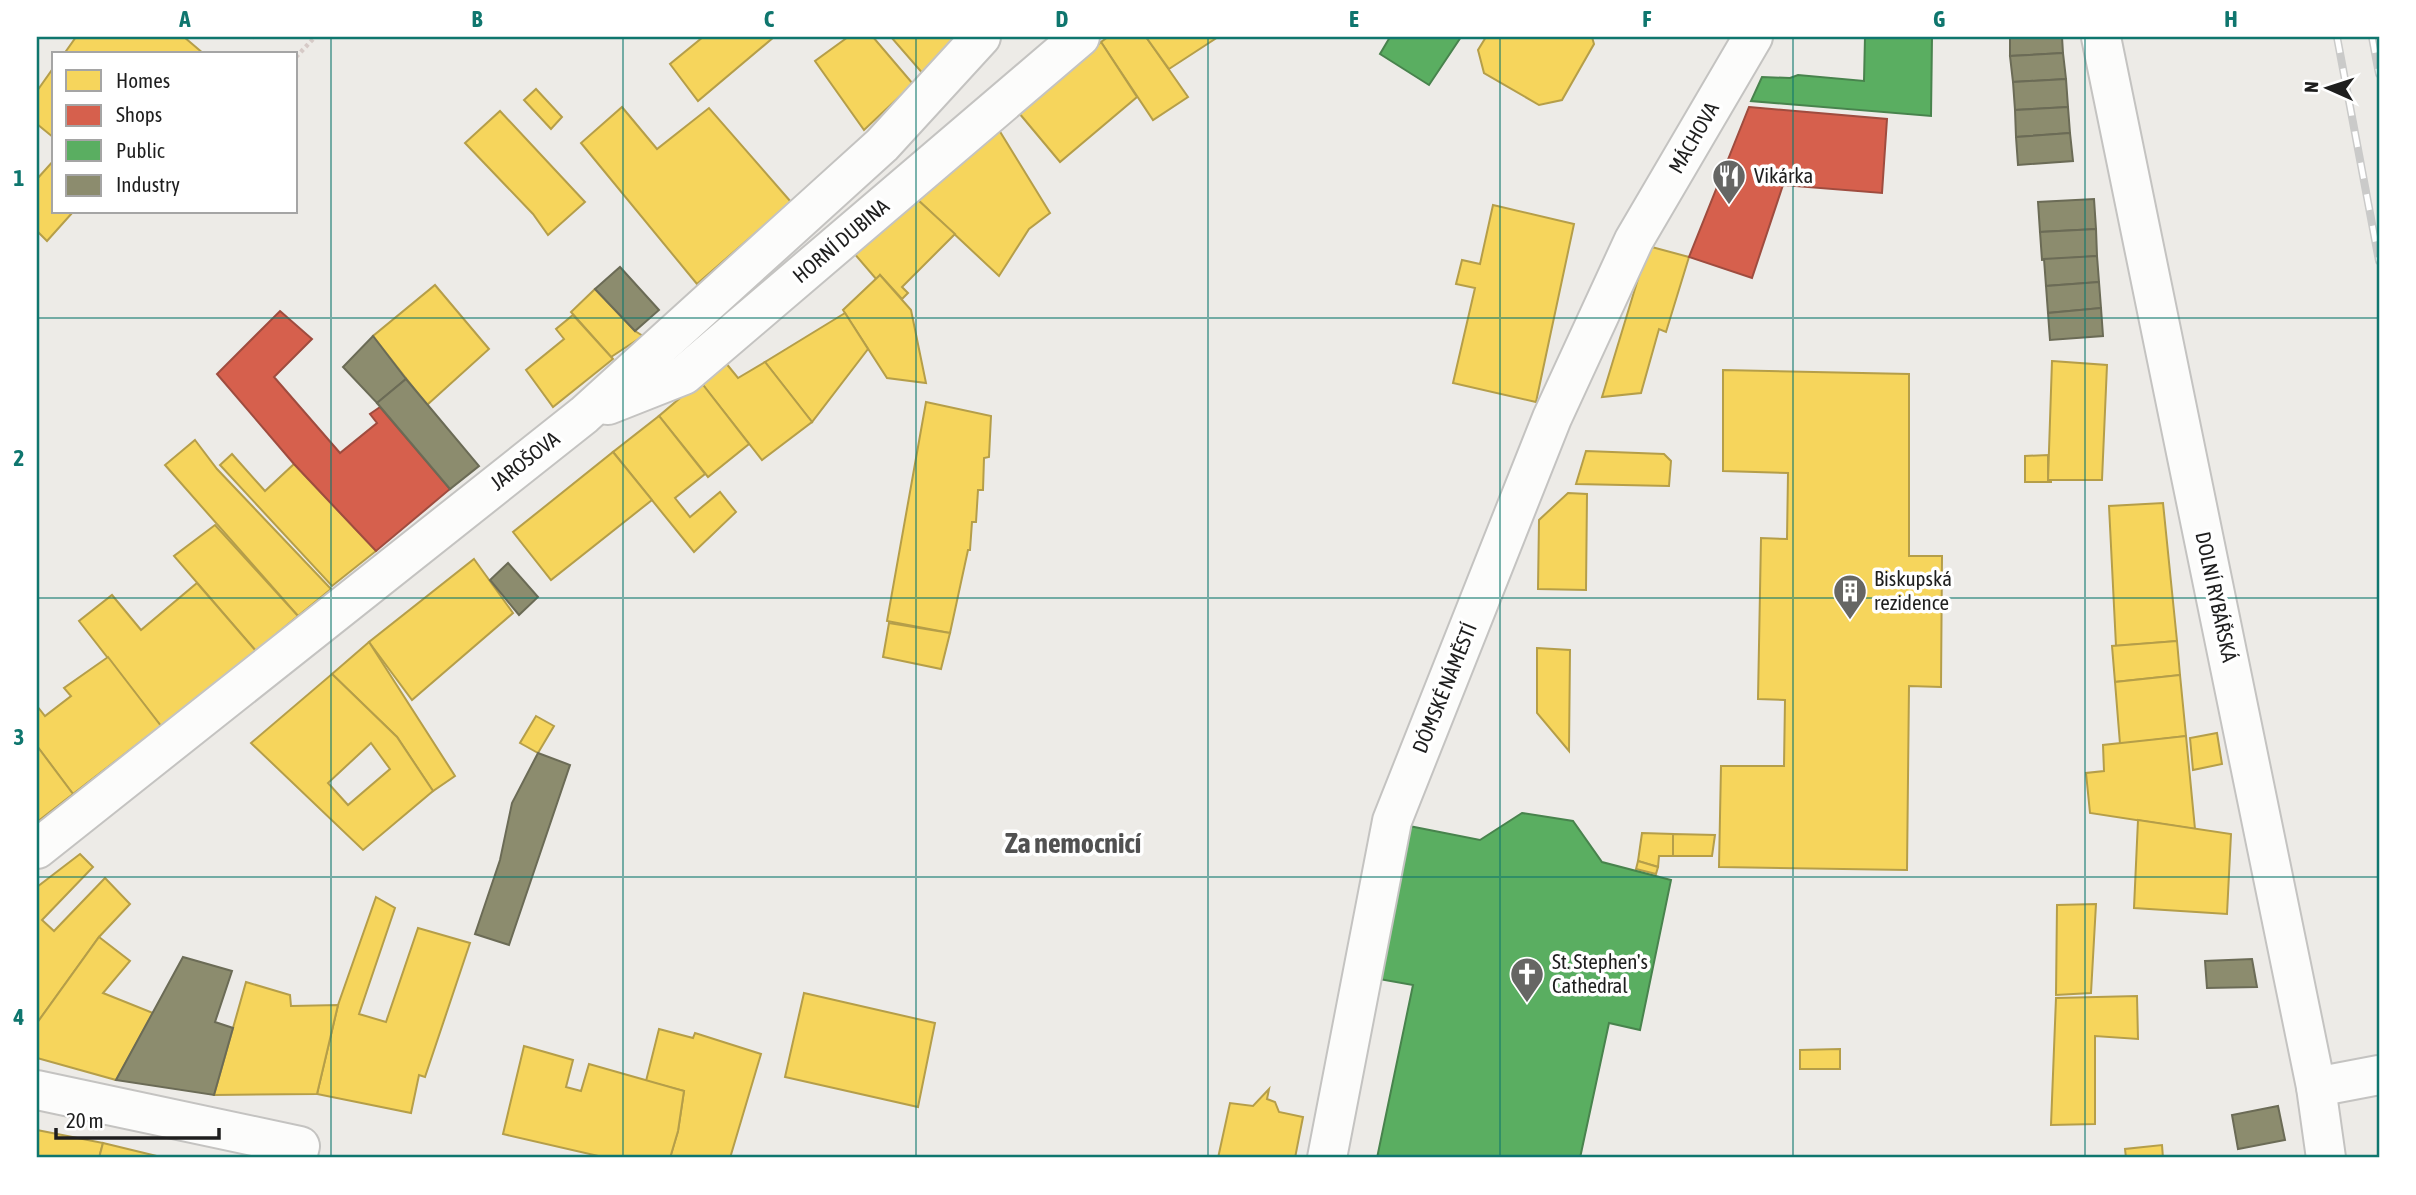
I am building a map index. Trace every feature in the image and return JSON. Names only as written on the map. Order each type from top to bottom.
[{"type":"street","name":"JAROŠOVA","points":[[37,849],[584,415],[882,145],[981,37]]},
{"type":"street","name":"HORNÍ DUBINA","points":[[584,415],[684,375],[1080,37]]},
{"type":"street","name":"MÁCHOVA","points":[[1634,240],[1753,37]]},
{"type":"street","name":"DOLNÍ RYBÁŘSKÁ","points":[[2101,37],[2316,1087],[2326,1158]]},
{"type":"street","name":"DÓMSKÉ NÁMĚSTÍ","points":[[1327,1158],[1391,821],[1552,418],[1634,240]]},
{"type":"street","points":[[2316,1087],[2379,1074]]},
{"type":"street","points":[[37,1090],[299,1152]]},
{"type":"path","points":[[298,55],[315,37]]},
{"type":"building: Homes","points":[[76,37],[184,37],[202,52],[65,52]]},
{"type":"building: Homes","points":[[703,37],[774,37],[698,101],[670,64]]},
{"type":"building: Homes","points":[[848,37],[873,37],[913,84],[864,130],[815,61]]},
{"type":"building: Homes","points":[[891,37],[956,37],[924,75]]},
{"type":"building: Homes","points":[[1108,37],[1146,37],[1188,97],[1153,120],[1101,42]]},
{"type":"building: Homes","points":[[1146,37],[1218,37],[1169,69]]},
{"type":"building: Homes","points":[[1486,37],[1592,37],[1594,44],[1562,100],[1539,105],[1484,73],[1478,50]]},
{"type":"building: Homes","points":[[1101,42],[1137,97],[1060,162],[1019,113]]},
{"type":"building: Homes","points":[[52,70],[52,136],[37,124],[37,91]]},
{"type":"building: Homes","points":[[536,89],[562,117],[551,129],[524,100]]},
{"type":"building: Homes","points":[[622,107],[657,149],[709,108],[791,202],[697,284],[581,143]]},
{"type":"building: Homes","points":[[500,111],[585,202],[548,235],[533,214],[465,143]]},
{"type":"building: Homes","points":[[999,130],[1050,213],[1029,229],[999,276],[918,200]]},
{"type":"building: Homes","points":[[52,162],[52,214],[71,214],[47,241],[37,231],[37,179]]},
{"type":"building: Homes","points":[[918,200],[955,234],[902,287],[908,293],[902,299],[880,275],[877,280],[853,252]]},
{"type":"building: Homes","points":[[1493,205],[1574,224],[1536,402],[1453,383],[1475,288],[1456,284],[1462,260],[1480,264]]},
{"type":"building: Homes","points":[[1648,246],[1689,257],[1666,332],[1659,329],[1641,393],[1602,397]]},
{"type":"building: Homes","points":[[880,275],[911,310],[926,383],[887,378],[843,310]]},
{"type":"building: Homes","points":[[435,285],[489,349],[427,405],[373,336]]},
{"type":"building: Homes","points":[[595,289],[643,336],[611,357],[571,312]]},
{"type":"building: Homes","points":[[845,313],[868,349],[812,422],[765,362]]},
{"type":"building: Homes","points":[[573,315],[613,359],[553,407],[526,370],[564,339],[556,329]]},
{"type":"building: Homes","points":[[2052,361],[2107,365],[2102,480],[2048,480]]},
{"type":"building: Homes","points":[[725,362],[738,378],[765,362],[812,422],[762,460],[700,381]]},
{"type":"building: Homes","name":"Biskupská rezidence","points":[[1723,370],[1909,374],[1909,556],[1942,556],[1941,687],[1909,686],[1907,870],[1719,867],[1721,766],[1784,766],[1785,700],[1758,699],[1761,538],[1787,539],[1788,473],[1723,471]]},
{"type":"building: Homes","points":[[700,381],[749,444],[708,477],[659,416]]},
{"type":"building: Homes","points":[[926,402],[991,416],[989,457],[984,458],[983,490],[978,490],[976,522],[972,522],[970,550],[950,633],[887,621]]},
{"type":"building: Homes","points":[[659,416],[705,474],[675,498],[690,517],[720,492],[736,512],[694,552],[613,452]]},
{"type":"building: Homes","points":[[195,440],[217,469],[331,589],[298,616],[165,465]]},
{"type":"building: Homes","points":[[1586,451],[1664,454],[1671,461],[1669,486],[1576,484]]},
{"type":"building: Homes","points":[[613,452],[652,500],[551,580],[513,532]]},
{"type":"building: Homes","points":[[232,454],[265,491],[294,464],[376,551],[332,586],[220,465]]},
{"type":"building: Homes","points":[[2048,455],[2048,480],[2051,482],[2025,482],[2025,456]]},
{"type":"building: Homes","points":[[1568,493],[1587,494],[1586,590],[1538,589],[1539,520]]},
{"type":"building: Homes","points":[[2163,503],[2177,641],[2116,646],[2109,506]]},
{"type":"building: Homes","points":[[215,525],[298,616],[256,651],[174,556]]},
{"type":"building: Homes","points":[[474,559],[513,613],[412,700],[369,642]]},
{"type":"building: Homes","points":[[197,583],[256,651],[161,726],[79,621],[112,595],[141,630]]},
{"type":"building: Homes","points":[[889,623],[950,633],[941,669],[883,657]]},
{"type":"building: Homes","points":[[2177,641],[2180,675],[2115,682],[2112,646]]},
{"type":"building: Homes","points":[[369,642],[455,776],[433,791],[397,737],[332,674]]},
{"type":"building: Homes","points":[[1537,648],[1570,650],[1569,751],[1537,713]]},
{"type":"building: Homes","points":[[108,657],[161,726],[73,794],[37,746],[37,706],[45,716],[71,696],[64,688]]},
{"type":"building: Homes","points":[[332,674],[397,737],[433,791],[363,850],[251,743]],"holes":[[[371,743],[390,769],[348,805],[328,783]]]},
{"type":"building: Homes","points":[[2180,675],[2186,736],[2120,744],[2115,682]]},
{"type":"building: Homes","points":[[536,716],[554,726],[538,753],[520,743]]},
{"type":"building: Homes","points":[[2217,733],[2222,764],[2193,770],[2190,738]]},
{"type":"building: Homes","points":[[2186,736],[2195,829],[2090,813],[2086,773],[2104,771],[2103,745]]},
{"type":"building: Homes","points":[[37,746],[73,794],[37,822]]},
{"type":"building: Homes","points":[[2138,820],[2231,834],[2227,914],[2134,908]]},
{"type":"building: Homes","points":[[1642,833],[1673,834],[1673,856],[1659,856],[1658,867],[1638,861]]},
{"type":"building: Homes","points":[[1673,834],[1715,835],[1712,856],[1673,856]]},
{"type":"building: Homes","points":[[80,854],[93,867],[42,920],[54,931],[105,878],[130,904],[99,937],[37,1023],[37,887]]},
{"type":"building: Homes","points":[[1638,861],[1658,867],[1656,874],[1636,869]]},
{"type":"building: Homes","points":[[376,897],[395,908],[359,1014],[386,1022],[418,928],[470,943],[425,1077],[419,1075],[411,1113],[317,1094],[338,1005]]},
{"type":"building: Homes","points":[[2096,904],[2091,993],[2056,995],[2057,905]]},
{"type":"building: Homes","points":[[99,937],[130,961],[103,993],[153,1013],[116,1080],[37,1058],[37,1023]]},
{"type":"building: Homes","points":[[246,982],[290,995],[291,1006],[338,1005],[317,1094],[214,1095]]},
{"type":"building: Homes","points":[[804,993],[935,1023],[918,1107],[785,1077]]},
{"type":"building: Homes","points":[[2137,996],[2138,1039],[2095,1036],[2095,1124],[2051,1125],[2056,998]]},
{"type":"building: Homes","points":[[659,1029],[693,1038],[695,1033],[761,1054],[730,1158],[670,1158],[678,1131],[684,1091],[646,1081]]},
{"type":"building: Homes","points":[[524,1046],[573,1060],[566,1087],[581,1091],[589,1064],[684,1091],[678,1131],[670,1158],[607,1158],[503,1134]]},
{"type":"building: Homes","points":[[1840,1049],[1840,1069],[1800,1069],[1800,1050]]},
{"type":"building: Homes","points":[[1269,1089],[1267,1099],[1275,1102],[1279,1112],[1303,1117],[1295,1158],[1218,1158],[1230,1103],[1253,1106]]},
{"type":"building: Homes","points":[[37,1130],[103,1143],[99,1158],[37,1158]]},
{"type":"building: Homes","points":[[103,1143],[165,1158],[99,1158]]},
{"type":"building: Homes","points":[[2162,1145],[2163,1158],[2126,1158],[2125,1149]]},
{"type":"building: Shops","points":[[1749,107],[1887,119],[1882,193],[1783,185],[1752,278],[1689,257]]},
{"type":"building: Shops","points":[[280,311],[312,339],[274,377],[340,453],[377,423],[370,414],[380,407],[450,489],[376,551],[294,464],[217,374]]},
{"type":"building: Public","points":[[1390,37],[1461,37],[1429,85],[1380,54]]},
{"type":"building: Public","points":[[1865,37],[1932,37],[1931,116],[1751,101],[1762,77],[1790,78],[1798,75],[1864,81]]},
{"type":"building: Public","name":"St. Stephen's Cathedral","points":[[1522,813],[1573,821],[1602,862],[1671,880],[1640,1030],[1609,1023],[1580,1158],[1377,1158],[1413,985],[1379,979],[1409,826],[1480,840]]},
{"type":"building: Industry","points":[[2010,37],[2062,37],[2063,53],[2010,56]]},
{"type":"building: Industry","points":[[2063,53],[2066,79],[2013,82],[2010,56]]},
{"type":"building: Industry","points":[[2066,79],[2068,107],[2015,110],[2013,82]]},
{"type":"building: Industry","points":[[2068,107],[2070,133],[2016,137],[2015,110]]},
{"type":"building: Industry","points":[[2070,133],[2073,161],[2018,165],[2016,137]]},
{"type":"building: Industry","points":[[2094,199],[2096,229],[2040,232],[2038,202]]},
{"type":"building: Industry","points":[[2096,229],[2097,256],[2042,260],[2040,232]]},
{"type":"building: Industry","points":[[2097,256],[2099,282],[2046,286],[2044,259]]},
{"type":"building: Industry","points":[[620,267],[659,310],[635,331],[595,289]]},
{"type":"building: Industry","points":[[2099,282],[2101,308],[2048,313],[2046,286]]},
{"type":"building: Industry","points":[[2101,308],[2103,336],[2050,340],[2048,313]]},
{"type":"building: Industry","points":[[373,336],[406,379],[377,403],[343,367]]},
{"type":"building: Industry","points":[[406,379],[479,466],[450,489],[377,403]]},
{"type":"building: Industry","points":[[508,563],[538,597],[519,615],[490,580]]},
{"type":"building: Industry","points":[[538,753],[570,765],[509,945],[475,934],[500,860],[512,803]]},
{"type":"building: Industry","points":[[183,957],[232,971],[215,1022],[233,1028],[214,1095],[116,1080]]},
{"type":"building: Industry","points":[[2252,959],[2257,987],[2207,988],[2205,961]]},
{"type":"building: Industry","points":[[2278,1106],[2285,1140],[2238,1149],[2232,1115]]},
{"type":"railway","points":[[2337,37],[2379,261]]},
{"type":"railway","points":[[2372,37],[2379,74]]},
{"type":"place","name":"Vikárka","points":[[1729,206]]},
{"type":"place","name":"Biskupská rezidence","points":[[1850,621]]},
{"type":"place","name":"St. Stephen's Cathedral","points":[[1527,1004]]},
{"type":"district","name":"Za nemocnicí","points":[[1073,843]]}]
